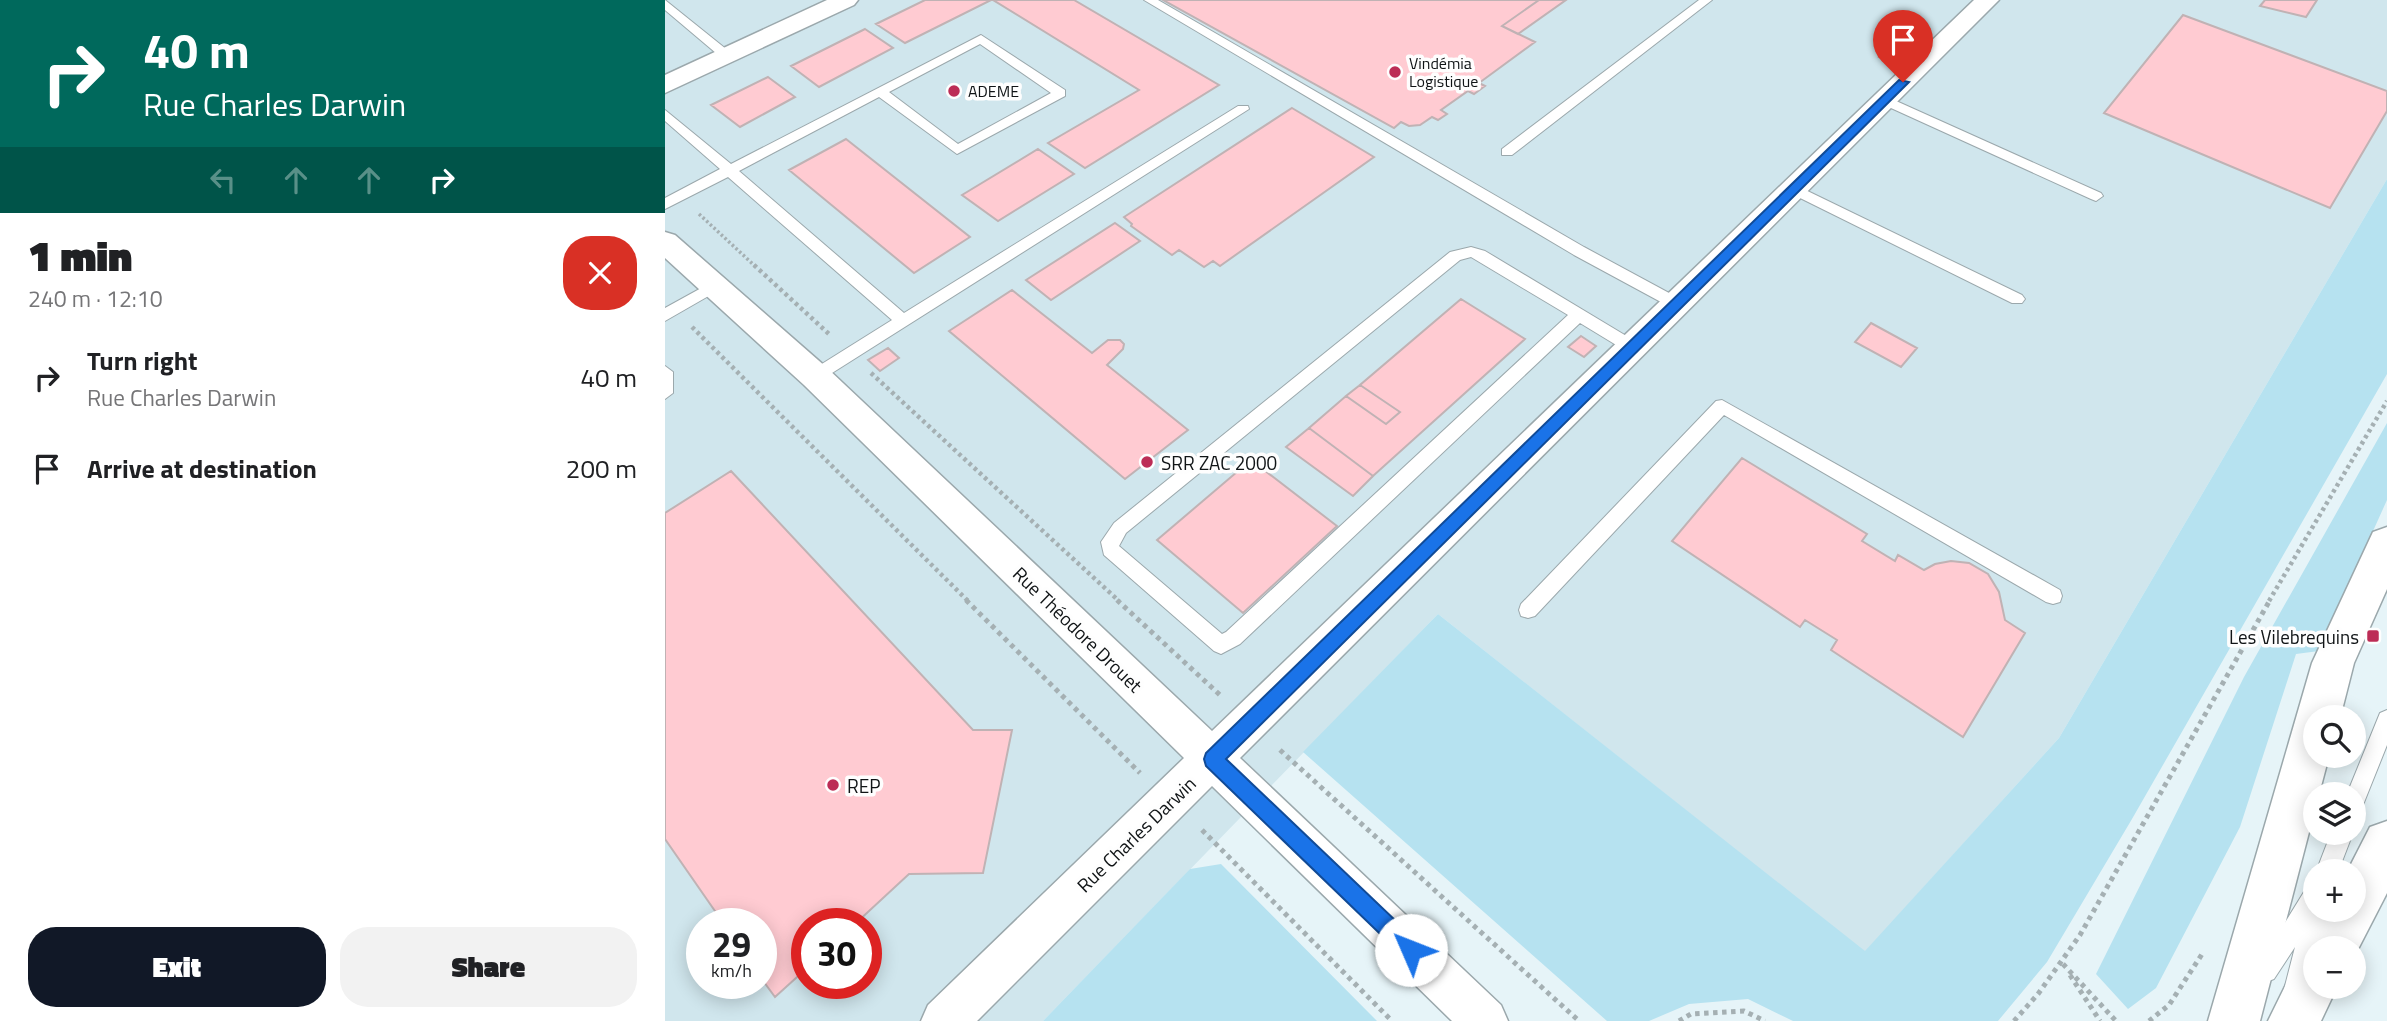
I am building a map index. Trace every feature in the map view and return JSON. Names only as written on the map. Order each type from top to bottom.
[{"type":"main road","points":[[2322,705],[2333,663],[2387,544]]},
{"type":"main road","points":[[2236,1018],[2304,768]]},
{"type":"main road","points":[[2366,884],[2387,844]]},
{"type":"main road","points":[[2294,1021],[2305,999]]},
{"type":"street","points":[[665,85],[846,0]]},
{"type":"street","name":"Rue Charles Darwin","points":[[944,1021],[1987,0]]},
{"type":"street","name":"Rue Théodore Drouet","points":[[665,242],[815,376],[1485,1021]]},
{"type":"lane","points":[[1150,0],[1579,251],[1677,304]]},
{"type":"lane","points":[[1507,152],[1706,0]]},
{"type":"lane","points":[[665,4],[727,56]]},
{"type":"lane","points":[[665,204],[879,91],[981,39],[1059,93],[957,150],[879,91]]},
{"type":"lane","points":[[1885,100],[2096,196]]},
{"type":"lane","points":[[815,376],[1243,109]]},
{"type":"lane","points":[[665,114],[903,321]]},
{"type":"lane","points":[[1793,189],[2017,299]]},
{"type":"lane","points":[[1579,314],[1233,638],[1221,645],[1110,549],[1110,542],[1120,528],[1455,256],[1471,253],[1481,256],[1579,314],[1632,347]]},
{"type":"lane","points":[[670,312],[715,286]]},
{"type":"lane","points":[[665,372],[665,393]]},
{"type":"lane","points":[[1528,610],[1722,406],[2053,596]]},
{"type":"lane","points":[[2362,782],[2387,720]]},
{"type":"lane","points":[[2236,1018],[2303,914]]},
{"type":"lane","points":[[2288,1021],[2312,922]]},
{"type":"path","points":[[680,197],[1221,697]]},
{"type":"path","points":[[670,312],[1148,780]]},
{"type":"path","points":[[2014,1021],[2063,964],[2085,931],[2167,777],[2387,401]]},
{"type":"path","points":[[1280,750],[1579,1021]]},
{"type":"path","points":[[1202,830],[1392,1021]]},
{"type":"path","points":[[2063,964],[2100,1021]]},
{"type":"path","points":[[2063,964],[2116,1021]]},
{"type":"path","points":[[1679,1021],[1692,1014],[1744,1011],[1765,1021]]},
{"type":"shaded area","points":[[665,0],[2387,0],[2387,179],[2059,738],[1865,952],[1438,614],[1043,1021],[665,1021]]},
{"type":"shaded area","points":[[2387,179],[2387,374],[2047,962],[1998,1021],[1793,1021],[1748,999],[1689,1004],[1649,1021],[1607,1021],[1303,752],[1438,614],[1865,951],[2059,738]]},
{"type":"shaded area","points":[[2387,423],[2387,500],[2319,651],[2296,654],[2240,827],[2156,988],[2128,1009],[2096,974],[2244,677]]},
{"type":"shaded area","points":[[1221,864],[1377,1021],[1043,1021],[1190,869]]},
{"type":"building","points":[[925,0],[991,0],[905,43],[876,24]]},
{"type":"building","points":[[993,0],[1074,0],[1219,85],[1085,168],[1048,143],[1139,90]]},
{"type":"building","name":"Vindémia Logistique","points":[[1163,0],[1539,0],[1502,26],[1535,42],[1479,83],[1485,86],[1474,94],[1468,91],[1441,110],[1447,114],[1438,120],[1432,117],[1420,125],[1409,126],[1401,122],[1394,128]]},
{"type":"building","points":[[1539,0],[1566,0],[1518,34],[1502,26]]},
{"type":"building","points":[[2265,0],[2317,0],[2306,17],[2260,6]]},
{"type":"building","points":[[2183,15],[2387,91],[2387,111],[2330,208],[2104,113]]},
{"type":"building","points":[[865,29],[893,48],[819,87],[791,66]]},
{"type":"building","points":[[1898,40],[1910,45],[1892,62],[1879,57]]},
{"type":"building","points":[[768,77],[795,97],[740,127],[711,105]]},
{"type":"building","points":[[1292,108],[1374,157],[1220,266],[1213,261],[1204,267],[1179,250],[1172,255],[1131,226],[1124,217]]},
{"type":"building","points":[[846,139],[970,237],[914,273],[789,170]]},
{"type":"building","points":[[1038,149],[1074,174],[998,221],[962,195]]},
{"type":"building","points":[[1115,223],[1140,241],[1051,300],[1026,280]]},
{"type":"building","points":[[1012,290],[1092,353],[1108,340],[1120,340],[1124,344],[1123,349],[1107,365],[1188,430],[1125,479],[949,331]]},
{"type":"building","points":[[1461,299],[1525,339],[1373,476],[1309,428],[1346,396],[1386,424],[1400,412],[1360,385]]},
{"type":"building","points":[[1871,323],[1917,348],[1901,367],[1855,342]]},
{"type":"building","points":[[1581,336],[1596,346],[1584,357],[1568,347]]},
{"type":"building","points":[[888,348],[899,358],[880,371],[868,360]]},
{"type":"building","points":[[1360,385],[1400,412],[1386,424],[1346,396]]},
{"type":"building","points":[[1309,428],[1373,476],[1353,496],[1286,447]]},
{"type":"building","points":[[1742,458],[1867,534],[1862,541],[1895,561],[1898,555],[1924,570],[1935,564],[1951,561],[1969,563],[1988,574],[1999,592],[2005,620],[2025,633],[1963,737],[1831,650],[1837,640],[1805,620],[1800,627],[1672,541]]},
{"type":"building","points":[[1251,460],[1337,526],[1243,613],[1157,540]]},
{"type":"building","name":"REP","points":[[731,471],[973,730],[1012,730],[983,873],[909,874],[872,908],[791,908],[791,982],[777,995],[777,908],[713,908],[665,839],[665,513]]},
{"type":"place","name":"Vindémia Logistique","points":[[1395,72]]},
{"type":"place","name":"ADEME","points":[[954,91]]},
{"type":"place","name":"SRR ZAC 2000","points":[[1147,462]]},
{"type":"place","name":"Les Vilebrequins","points":[[2373,636]]},
{"type":"place","name":"REP","points":[[833,785]]},
{"type":"route","points":[[1411,950],[1213,759],[1903,82]]}]
